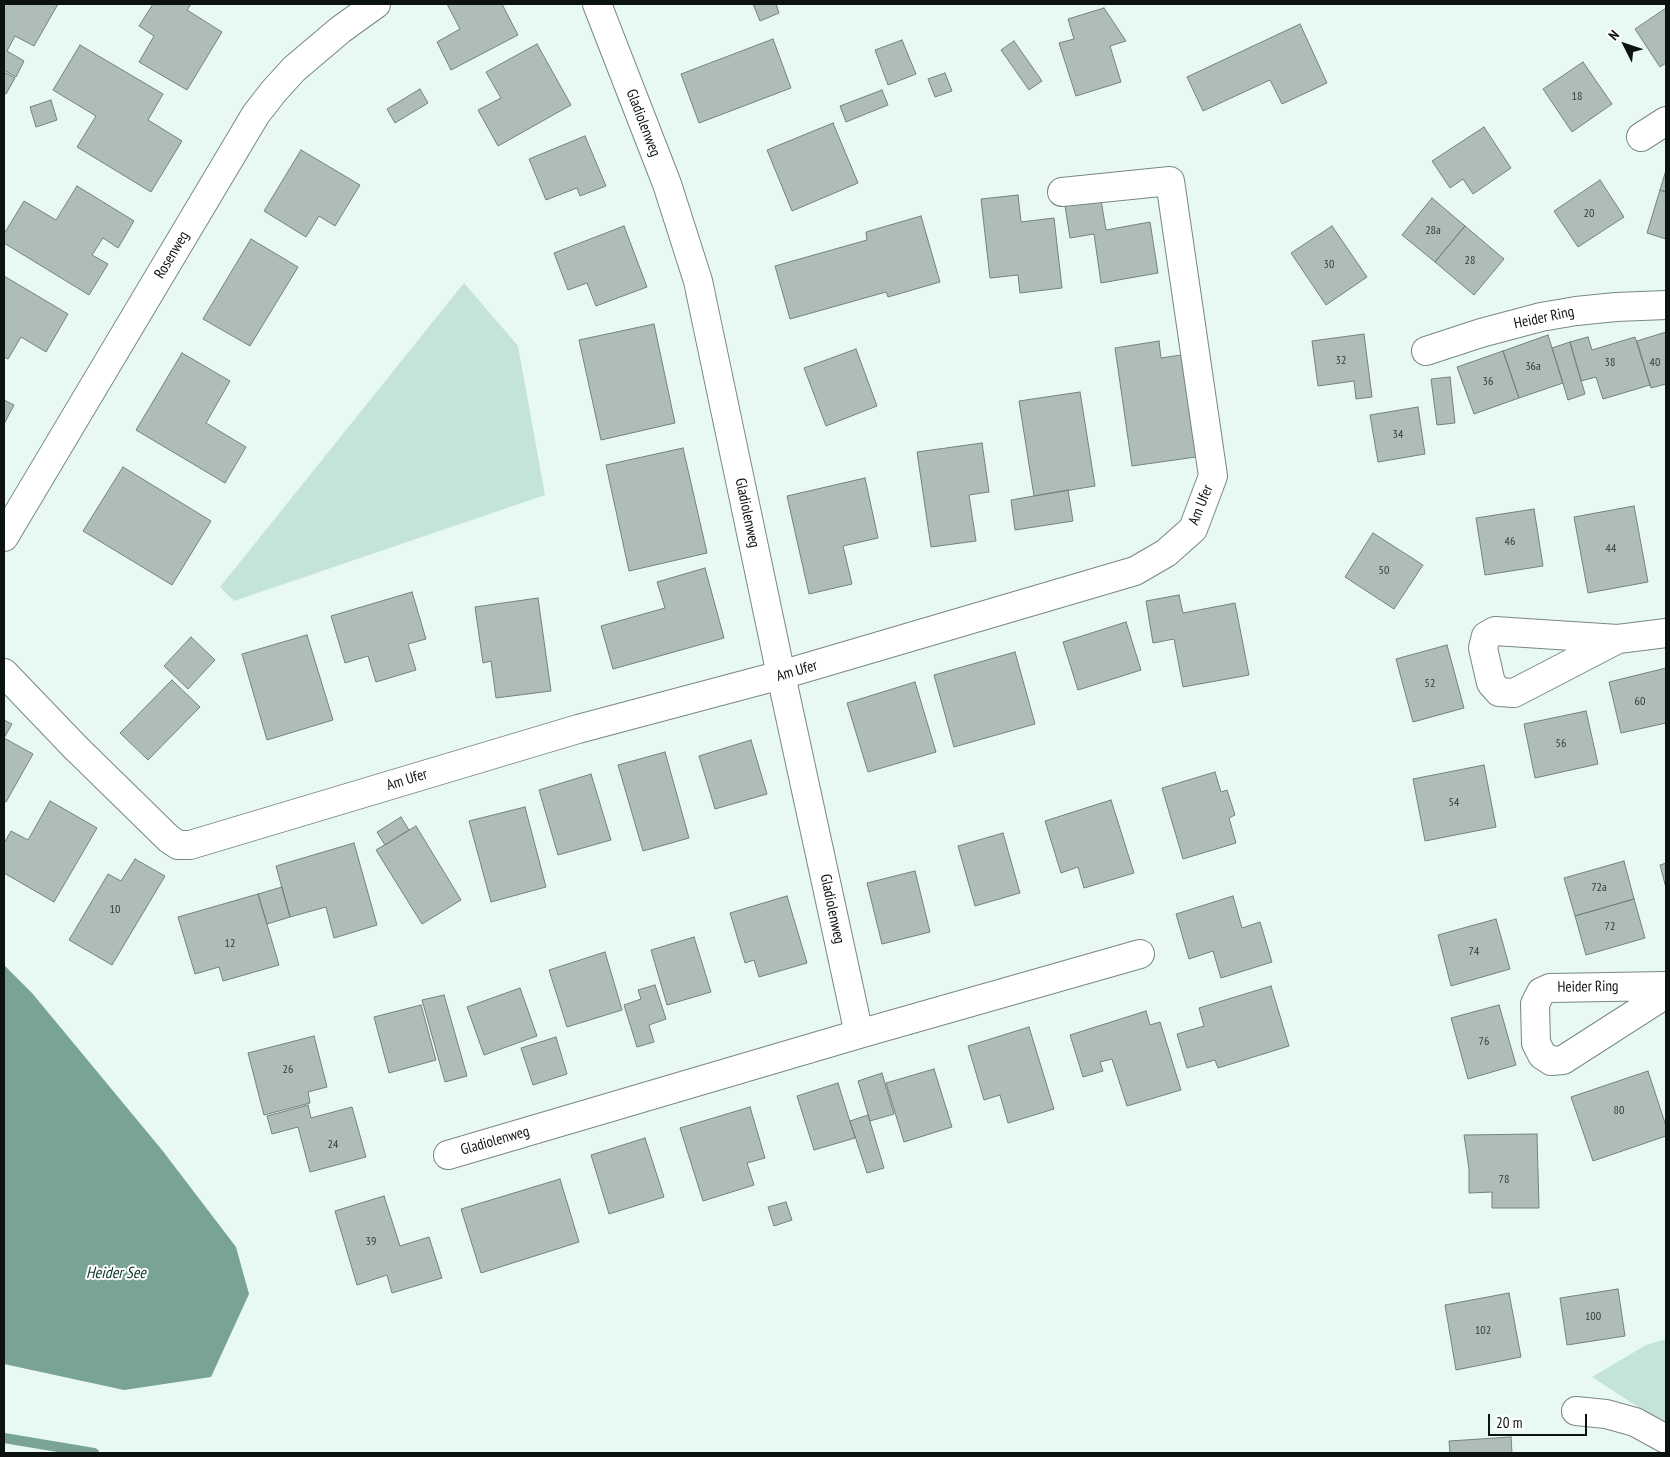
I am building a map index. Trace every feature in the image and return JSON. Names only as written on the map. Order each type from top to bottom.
[{"type":"street","name":"Rosenweg","points":[[4,537],[256,114],[294,70],[340,30],[376,4]]},
{"type":"street","name":"Gladiolenweg","points":[[597,4],[667,184],[698,281],[859,1034]]},
{"type":"street","points":[[1641,137],[1666,121]]},
{"type":"street","name":"Am Ufer","points":[[4,673],[75,747],[169,839],[178,845],[190,845],[578,729],[781,676],[1135,571],[1166,553],[1193,529],[1213,476],[1170,180],[1062,192]]},
{"type":"street","name":"Heider Ring","points":[[1426,350],[1481,333],[1576,311],[1666,305]]},
{"type":"street","points":[[1618,639],[1666,633]]},
{"type":"street","name":"Gladiolenweg","points":[[448,1155],[859,1034],[1140,954]]},
{"type":"street","name":"Heider Ring","points":[[1666,986],[1550,988],[1541,992],[1535,1004],[1536,1043],[1542,1055],[1551,1061],[1562,1060],[1666,994]]},
{"type":"street","points":[[1576,1411],[1606,1414],[1635,1422],[1666,1439]]},
{"type":"shaded area","points":[[464,283],[518,346],[545,495],[234,601],[220,587]]},
{"type":"shaded area","points":[[1666,1339],[1666,1425],[1592,1377],[1646,1345]]},
{"type":"water","name":"Heider See","points":[[4,965],[32,993],[162,1150],[236,1247],[249,1294],[211,1377],[124,1390],[4,1364]]},
{"type":"building","points":[[4,4],[58,4],[34,46],[15,36],[7,51],[24,61],[16,77],[4,70]]},
{"type":"building","points":[[153,4],[191,4],[187,10],[222,32],[187,90],[139,62],[154,36],[139,26]]},
{"type":"building","points":[[447,4],[502,4],[518,35],[451,70],[437,42],[460,29]]},
{"type":"building","points":[[753,4],[776,4],[779,13],[760,21]]},
{"type":"building","points":[[1104,8],[1126,41],[1110,46],[1121,82],[1076,96],[1059,43],[1074,39],[1068,19]]},
{"type":"building","points":[[1666,8],[1666,63],[1660,67],[1635,29]]},
{"type":"building","points":[[1300,24],[1327,83],[1282,104],[1270,80],[1203,111],[1187,77]]},
{"type":"building","points":[[773,39],[791,88],[699,123],[681,74]]},
{"type":"building","points":[[902,40],[916,74],[888,85],[875,50]]},
{"type":"building","points":[[1014,41],[1042,81],[1029,90],[1001,50]]},
{"type":"building","points":[[537,44],[571,105],[498,146],[478,110],[501,98],[486,72]]},
{"type":"building","points":[[80,45],[163,94],[148,120],[182,141],[151,192],[77,147],[96,116],[53,90]]},
{"type":"building","points":[[1583,62],[1612,104],[1572,132],[1543,89]]},
{"type":"building","points":[[4,72],[15,78],[6,94],[4,93]]},
{"type":"building","points":[[945,73],[952,91],[935,97],[928,79]]},
{"type":"building","points":[[420,89],[428,103],[395,123],[387,109]]},
{"type":"building","points":[[882,90],[888,105],[846,122],[840,106]]},
{"type":"building","points":[[51,100],[57,120],[36,127],[30,107]]},
{"type":"building","points":[[833,123],[858,183],[792,211],[767,150]]},
{"type":"building","points":[[1484,127],[1511,168],[1473,194],[1463,179],[1450,188],[1432,161]]},
{"type":"building","points":[[585,136],[606,186],[580,196],[577,188],[546,200],[529,159]]},
{"type":"building","points":[[301,150],[360,185],[335,226],[319,216],[306,237],[264,211]]},
{"type":"building","points":[[1666,170],[1666,192],[1660,190]]},
{"type":"building","points":[[1600,180],[1624,217],[1578,247],[1554,211]]},
{"type":"building","points":[[77,186],[134,221],[118,248],[103,238],[92,255],[108,264],[89,295],[4,243],[4,234],[24,201],[56,220]]},
{"type":"building","points":[[1660,190],[1666,192],[1666,239],[1647,233]]},
{"type":"building","points":[[1018,195],[1021,222],[1054,218],[1062,288],[1020,293],[1018,275],[990,278],[981,199]]},
{"type":"building","points":[[1432,198],[1465,226],[1435,262],[1402,235]]},
{"type":"building","points":[[1101,200],[1106,230],[1150,222],[1158,273],[1101,283],[1094,234],[1070,238],[1065,206]]},
{"type":"building","points":[[921,216],[940,282],[888,297],[886,292],[790,319],[775,266],[867,240],[866,232]]},
{"type":"building","points":[[624,226],[647,287],[596,306],[587,283],[568,290],[554,253]]},
{"type":"building","points":[[1332,226],[1367,277],[1326,305],[1291,253]]},
{"type":"building","points":[[1465,226],[1504,259],[1474,295],[1435,262]]},
{"type":"building","points":[[251,239],[298,267],[250,346],[203,319]]},
{"type":"building","points":[[4,276],[68,314],[46,352],[21,337],[8,359],[4,357]]},
{"type":"building","points":[[654,324],[675,423],[601,440],[579,340]]},
{"type":"building","points":[[1666,332],[1666,384],[1651,388],[1637,341]]},
{"type":"building","points":[[1364,334],[1372,397],[1356,399],[1354,381],[1318,386],[1312,341]]},
{"type":"building","points":[[1548,335],[1563,383],[1519,398],[1503,351]]},
{"type":"building","points":[[1588,337],[1592,350],[1635,337],[1650,385],[1603,399],[1596,377],[1581,381],[1570,342]]},
{"type":"building","points":[[1159,341],[1161,358],[1181,355],[1196,457],[1132,466],[1115,348]]},
{"type":"building","points":[[1570,342],[1585,394],[1568,400],[1552,348]]},
{"type":"building","points":[[856,349],[877,406],[826,426],[804,368]]},
{"type":"building","points":[[1503,351],[1519,398],[1474,414],[1457,367]]},
{"type":"building","points":[[182,353],[230,381],[206,423],[246,447],[225,483],[136,430]]},
{"type":"building","points":[[1450,377],[1455,423],[1437,425],[1431,379]]},
{"type":"building","points":[[1080,392],[1095,486],[1034,496],[1019,401]]},
{"type":"building","points":[[4,400],[14,405],[4,424]]},
{"type":"building","points":[[1418,407],[1425,454],[1378,462],[1370,415]]},
{"type":"building","points":[[982,443],[989,492],[969,495],[976,541],[931,547],[917,452]]},
{"type":"building","points":[[683,448],[707,553],[629,571],[606,465]]},
{"type":"building","points":[[123,467],[211,521],[172,585],[83,531]]},
{"type":"building","points":[[865,478],[878,538],[843,546],[852,584],[809,594],[787,496]]},
{"type":"building","points":[[1068,490],[1073,521],[1015,530],[1011,500]]},
{"type":"building","points":[[1634,506],[1648,582],[1588,593],[1574,517]]},
{"type":"building","points":[[1534,509],[1543,566],[1485,575],[1476,518]]},
{"type":"building","points":[[1373,533],[1423,565],[1394,609],[1345,577]]},
{"type":"building","points":[[705,568],[724,638],[613,669],[601,626],[665,608],[657,582]]},
{"type":"building","points":[[412,592],[426,639],[408,644],[416,670],[376,682],[368,656],[345,663],[331,616]]},
{"type":"building","points":[[1179,595],[1183,613],[1235,603],[1249,675],[1183,687],[1174,639],[1153,643],[1146,601]]},
{"type":"building","points":[[538,598],[551,691],[496,698],[491,661],[483,663],[475,607]]},
{"type":"building","points":[[1126,622],[1141,670],[1078,690],[1063,642]]},
{"type":"building","points":[[307,635],[333,720],[267,740],[242,654]]},
{"type":"building","points":[[191,637],[215,660],[188,689],[164,666]]},
{"type":"building","points":[[1447,645],[1464,708],[1413,722],[1396,659]]},
{"type":"building","points":[[1015,652],[1035,724],[954,747],[934,675]]},
{"type":"building","points":[[1666,668],[1666,723],[1621,733],[1609,682]]},
{"type":"building","points":[[172,680],[200,707],[148,760],[120,733]]},
{"type":"building","points":[[915,682],[936,752],[868,772],[847,703]]},
{"type":"building","points":[[1586,711],[1598,764],[1535,778],[1524,724]]},
{"type":"building","points":[[4,720],[12,724],[4,738]]},
{"type":"building","points":[[4,738],[33,754],[6,802],[4,801]]},
{"type":"building","points":[[751,740],[767,794],[715,809],[699,756]]},
{"type":"building","points":[[665,752],[689,838],[643,851],[618,765]]},
{"type":"building","points":[[1484,765],[1496,827],[1425,841],[1413,779]]},
{"type":"building","points":[[1215,772],[1221,792],[1227,790],[1235,815],[1229,818],[1236,843],[1183,859],[1162,788]]},
{"type":"building","points":[[591,774],[611,840],[558,855],[539,790]]},
{"type":"building","points":[[1111,800],[1134,873],[1084,888],[1078,867],[1061,873],[1045,821]]},
{"type":"building","points":[[50,801],[97,828],[54,902],[4,873],[4,843],[11,831],[28,840]]},
{"type":"building","points":[[525,807],[546,887],[491,902],[469,821]]},
{"type":"building","points":[[401,817],[409,830],[385,845],[377,832]]},
{"type":"building","points":[[416,826],[461,900],[422,924],[376,850]]},
{"type":"building","points":[[1003,833],[1020,893],[975,906],[958,846]]},
{"type":"building","points":[[354,843],[377,925],[334,938],[326,907],[290,917],[276,866]]},
{"type":"building","points":[[135,859],[165,876],[112,965],[69,940],[108,874],[121,881]]},
{"type":"building","points":[[1624,861],[1634,899],[1575,916],[1564,878]]},
{"type":"building","points":[[1666,863],[1666,888],[1660,865]]},
{"type":"building","points":[[915,871],[930,932],[882,944],[867,883]]},
{"type":"building","points":[[282,887],[290,917],[267,924],[258,894]]},
{"type":"building","points":[[258,894],[279,965],[223,981],[219,967],[195,974],[178,917]]},
{"type":"building","points":[[787,896],[807,963],[759,977],[754,960],[745,963],[730,913]]},
{"type":"building","points":[[1233,896],[1242,928],[1260,922],[1272,962],[1221,978],[1213,951],[1189,959],[1176,914]]},
{"type":"building","points":[[1634,899],[1645,938],[1586,955],[1575,916]]},
{"type":"building","points":[[1496,919],[1510,969],[1451,986],[1438,935]]},
{"type":"building","points":[[694,937],[711,992],[667,1005],[651,950]]},
{"type":"building","points":[[605,952],[622,1010],[567,1027],[549,970]]},
{"type":"building","points":[[655,985],[666,1019],[649,1025],[654,1042],[637,1047],[624,1005],[641,999],[638,990]]},
{"type":"building","points":[[1271,986],[1289,1046],[1218,1068],[1215,1060],[1187,1068],[1177,1034],[1204,1026],[1199,1008]]},
{"type":"building","points":[[520,988],[537,1036],[484,1055],[467,1007]]},
{"type":"building","points":[[444,995],[467,1076],[445,1082],[422,1000]]},
{"type":"building","points":[[421,1005],[436,1060],[389,1073],[374,1017]]},
{"type":"building","points":[[1499,1005],[1516,1065],[1468,1079],[1451,1018]]},
{"type":"building","points":[[1146,1011],[1150,1025],[1160,1022],[1181,1090],[1127,1106],[1112,1059],[1100,1062],[1103,1071],[1083,1077],[1070,1035]]},
{"type":"building","points":[[1029,1027],[1054,1109],[1008,1123],[1000,1095],[984,1100],[968,1046]]},
{"type":"building","points":[[314,1036],[327,1087],[308,1092],[310,1103],[264,1115],[248,1053]]},
{"type":"building","points":[[556,1037],[567,1074],[533,1085],[521,1048]]},
{"type":"building","points":[[934,1069],[952,1127],[904,1142],[886,1083]]},
{"type":"building","points":[[1648,1071],[1666,1126],[1666,1136],[1593,1161],[1571,1097]]},
{"type":"building","points":[[882,1073],[894,1114],[870,1121],[858,1081]]},
{"type":"building","points":[[838,1083],[855,1138],[814,1150],[797,1096]]},
{"type":"building","points":[[308,1105],[311,1118],[352,1107],[366,1157],[310,1172],[298,1127],[272,1134],[267,1116]]},
{"type":"building","points":[[750,1107],[765,1158],[747,1163],[754,1185],[703,1201],[680,1128]]},
{"type":"building","points":[[868,1115],[884,1168],[867,1173],[850,1121]]},
{"type":"building","points":[[1537,1134],[1539,1208],[1492,1208],[1492,1192],[1469,1193],[1469,1169],[1464,1135]]},
{"type":"building","points":[[645,1138],[664,1197],[609,1214],[591,1155]]},
{"type":"building","points":[[560,1179],[579,1242],[481,1273],[461,1209]]},
{"type":"building","points":[[384,1196],[400,1246],[429,1237],[442,1278],[392,1293],[387,1275],[357,1285],[335,1211]]},
{"type":"building","points":[[786,1202],[792,1220],[774,1226],[768,1207]]},
{"type":"building","points":[[1618,1289],[1625,1336],[1567,1345],[1560,1298]]},
{"type":"building","points":[[1509,1293],[1521,1357],[1456,1370],[1445,1305]]},
{"type":"building","points":[[1511,1437],[1512,1453],[1450,1453],[1449,1441]]},
{"type":"waterway","points":[[4,1438],[94,1453]]}]
